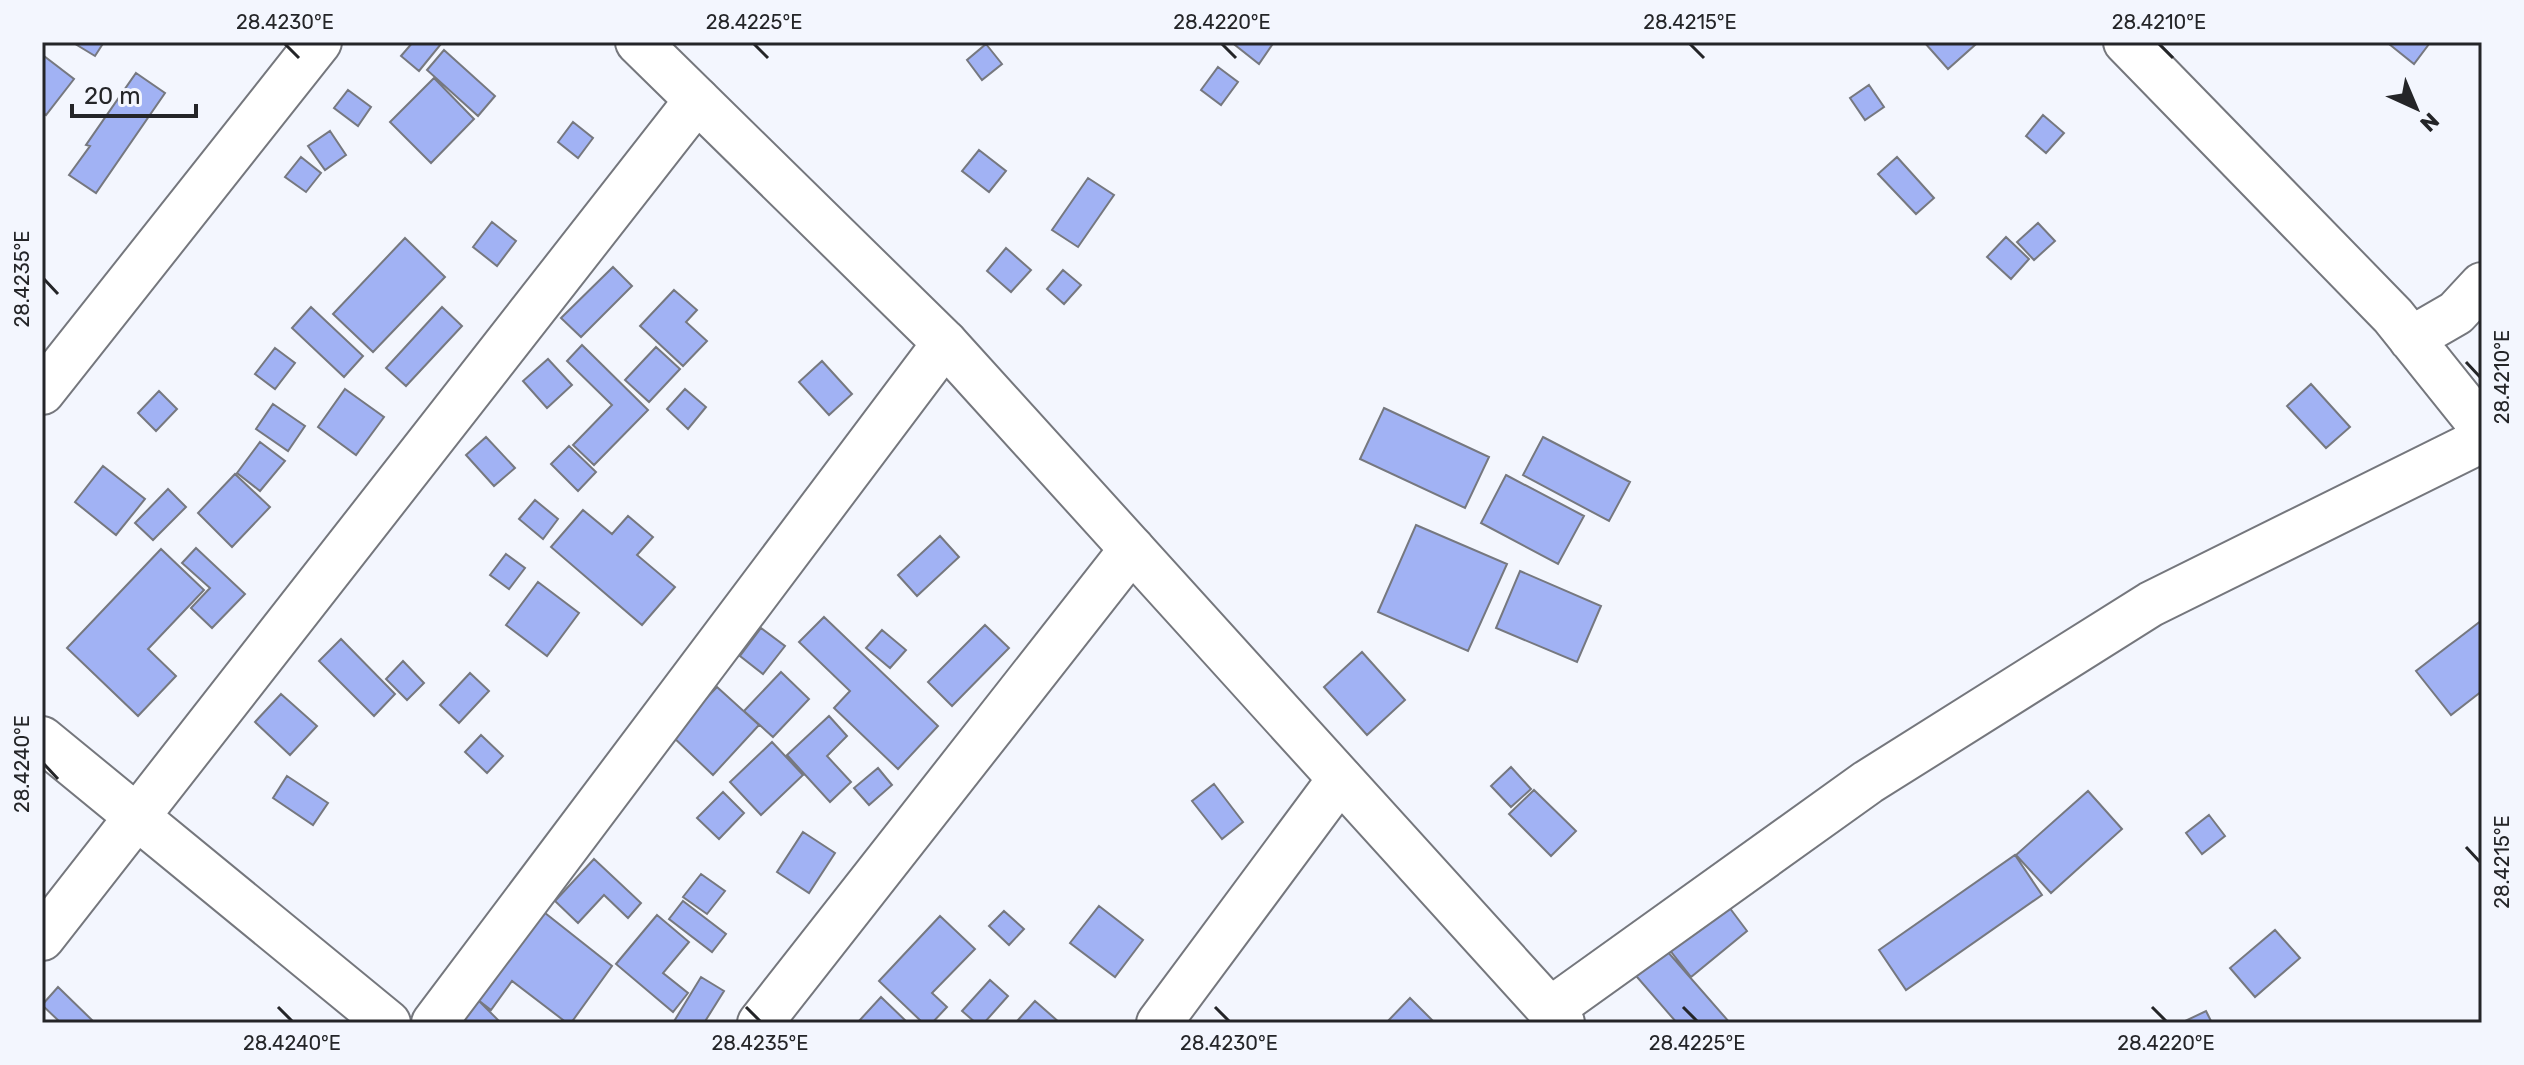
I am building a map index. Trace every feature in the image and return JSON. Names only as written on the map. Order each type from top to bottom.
[{"type":"street","points":[[42,392],[319,42]]},
{"type":"street","points":[[638,42],[945,343],[1556,1017],[1868,782],[2151,604],[2482,440]]},
{"type":"street","points":[[2126,42],[2393,316],[2482,427]]},
{"type":"street","points":[[42,938],[697,100]]},
{"type":"street","points":[[2411,339],[2456,313],[2482,285]]},
{"type":"street","points":[[434,1023],[945,343]]},
{"type":"street","points":[[760,1023],[1132,549]]},
{"type":"street","points":[[42,739],[388,1023]]},
{"type":"street","points":[[1159,1023],[1340,779]]},
{"type":"building","points":[[72,42],[104,42],[95,56]]},
{"type":"building","points":[[413,42],[441,44],[419,71],[401,56]]},
{"type":"building","points":[[1237,42],[1274,42],[1259,64],[1235,45]]},
{"type":"building","points":[[1924,42],[1973,42],[1976,44],[1948,69]]},
{"type":"building","points":[[2390,42],[2426,42],[2429,44],[2414,64]]},
{"type":"building","points":[[986,44],[1002,64],[982,80],[967,60]]},
{"type":"building","points":[[444,50],[495,96],[478,116],[427,70]]},
{"type":"building","points":[[44,56],[74,79],[46,115],[42,112]]},
{"type":"building","points":[[1218,67],[1238,82],[1221,105],[1201,90]]},
{"type":"building","points":[[136,73],[165,93],[96,193],[69,175]]},
{"type":"building","points":[[434,78],[474,119],[431,163],[390,122]]},
{"type":"building","points":[[1869,85],[1884,107],[1865,120],[1850,98]]},
{"type":"building","points":[[348,90],[371,107],[358,126],[334,108]]},
{"type":"building","points":[[2043,115],[2064,133],[2046,153],[2026,136]]},
{"type":"building","points":[[573,122],[593,138],[578,158],[558,142]]},
{"type":"building","points":[[330,131],[346,155],[325,170],[308,146]]},
{"type":"building","points":[[979,150],[1006,171],[989,192],[962,171]]},
{"type":"building","points":[[301,157],[321,173],[306,192],[285,177]]},
{"type":"building","points":[[1897,157],[1934,198],[1916,214],[1878,174]]},
{"type":"building","points":[[1088,178],[1114,195],[1078,247],[1052,230]]},
{"type":"building","points":[[492,222],[516,241],[497,266],[473,247]]},
{"type":"building","points":[[2038,223],[2055,241],[2034,260],[2017,242]]},
{"type":"building","points":[[2006,237],[2029,259],[2011,279],[1987,257]]},
{"type":"building","points":[[405,238],[445,277],[373,352],[333,314]]},
{"type":"building","points":[[1006,248],[1031,270],[1011,292],[987,271]]},
{"type":"building","points":[[613,267],[632,286],[581,337],[561,318]]},
{"type":"building","points":[[1063,270],[1081,285],[1064,304],[1047,289]]},
{"type":"building","points":[[674,290],[697,310],[686,322],[707,341],[683,366],[640,326]]},
{"type":"building","points":[[311,307],[363,356],[344,377],[292,328]]},
{"type":"building","points":[[442,307],[462,326],[406,386],[386,368]]},
{"type":"building","points":[[582,345],[648,410],[594,465],[573,445],[612,405],[567,361]]},
{"type":"building","points":[[656,347],[680,369],[649,402],[625,380]]},
{"type":"building","points":[[275,348],[295,363],[275,389],[255,374]]},
{"type":"building","points":[[548,359],[572,385],[547,408],[523,381]]},
{"type":"building","points":[[822,361],[852,394],[829,415],[799,382]]},
{"type":"building","points":[[2311,384],[2350,427],[2326,448],[2287,406]]},
{"type":"building","points":[[345,389],[384,417],[356,455],[318,427]]},
{"type":"building","points":[[685,389],[706,407],[688,429],[667,409]]},
{"type":"building","points":[[159,391],[177,409],[156,431],[138,413]]},
{"type":"building","points":[[273,404],[305,426],[288,451],[256,429]]},
{"type":"building","points":[[1384,408],[1489,457],[1465,508],[1360,459]]},
{"type":"building","points":[[486,437],[515,468],[494,486],[466,455]]},
{"type":"building","points":[[1543,437],[1630,482],[1609,521],[1523,475]]},
{"type":"building","points":[[260,442],[285,461],[260,491],[237,473]]},
{"type":"building","points":[[569,446],[596,472],[578,491],[551,464]]},
{"type":"building","points":[[103,466],[145,499],[116,535],[75,502]]},
{"type":"building","points":[[235,474],[270,507],[232,547],[198,513]]},
{"type":"building","points":[[1506,475],[1584,516],[1558,564],[1481,523]]},
{"type":"building","points":[[168,489],[186,507],[153,540],[135,523]]},
{"type":"building","points":[[535,500],[558,519],[543,539],[519,519]]},
{"type":"building","points":[[583,510],[612,534],[628,516],[653,537],[637,555],[675,587],[642,625],[551,547]]},
{"type":"building","points":[[1416,525],[1507,564],[1468,651],[1378,612]]},
{"type":"building","points":[[940,536],[959,557],[917,596],[898,575]]},
{"type":"building","points":[[196,548],[245,594],[212,628],[191,608],[210,588],[182,563]]},
{"type":"building","points":[[161,549],[204,590],[148,649],[176,676],[138,716],[67,648]]},
{"type":"building","points":[[506,554],[525,568],[509,589],[490,575]]},
{"type":"building","points":[[1520,571],[1601,606],[1577,662],[1496,628]]},
{"type":"building","points":[[538,582],[579,613],[547,656],[506,625]]},
{"type":"building","points":[[824,617],[938,726],[898,769],[834,708],[850,691],[799,642]]},
{"type":"building","points":[[2482,620],[2482,691],[2451,715],[2416,671]]},
{"type":"building","points":[[985,625],[1009,648],[952,706],[928,682]]},
{"type":"building","points":[[761,628],[785,646],[763,674],[740,656]]},
{"type":"building","points":[[882,630],[906,650],[890,668],[866,648]]},
{"type":"building","points":[[341,639],[395,694],[374,716],[319,661]]},
{"type":"building","points":[[1362,652],[1405,700],[1367,735],[1324,687]]},
{"type":"building","points":[[403,661],[424,683],[407,700],[386,679]]},
{"type":"building","points":[[781,672],[809,699],[773,737],[744,711]]},
{"type":"building","points":[[470,673],[489,691],[459,723],[440,705]]},
{"type":"building","points":[[717,687],[759,725],[713,775],[671,735]]},
{"type":"building","points":[[281,694],[317,726],[290,755],[255,722]]},
{"type":"building","points":[[829,716],[847,736],[827,756],[851,782],[830,802],[787,755]]},
{"type":"building","points":[[481,735],[503,756],[487,773],[465,752]]},
{"type":"building","points":[[772,742],[803,775],[761,815],[730,782]]},
{"type":"building","points":[[1511,767],[1531,789],[1511,807],[1491,786]]},
{"type":"building","points":[[878,768],[892,785],[869,805],[854,788]]},
{"type":"building","points":[[287,776],[328,803],[313,825],[273,798]]},
{"type":"building","points":[[1214,784],[1243,822],[1222,839],[1192,801]]},
{"type":"building","points":[[1534,790],[1576,831],[1551,856],[1509,814]]},
{"type":"building","points":[[2088,791],[2122,829],[2051,893],[2016,855]]},
{"type":"building","points":[[723,792],[744,813],[719,839],[697,818]]},
{"type":"building","points":[[2209,815],[2225,836],[2202,854],[2186,833]]},
{"type":"building","points":[[803,832],[835,853],[809,893],[777,872]]},
{"type":"building","points":[[2015,855],[2042,895],[1906,990],[1879,950]]},
{"type":"building","points":[[594,859],[641,903],[628,918],[604,895],[578,923],[555,901]]},
{"type":"building","points":[[701,874],[725,891],[707,914],[683,897]]},
{"type":"building","points":[[1723,899],[1747,931],[1691,977],[1665,944]]},
{"type":"building","points":[[683,901],[726,934],[712,952],[669,919]]},
{"type":"building","points":[[1099,906],[1143,940],[1115,977],[1070,943]]},
{"type":"building","points":[[540,909],[612,966],[571,1023],[512,981],[491,1010],[473,996]]},
{"type":"building","points":[[1004,911],[1024,929],[1009,945],[989,926]]},
{"type":"building","points":[[657,915],[689,942],[663,973],[688,993],[673,1012],[616,964]]},
{"type":"building","points":[[940,916],[975,949],[932,993],[947,1007],[932,1023],[923,1023],[879,981]]},
{"type":"building","points":[[2275,930],[2300,958],[2255,997],[2230,968]]},
{"type":"building","points":[[1660,943],[1730,1023],[1677,1023],[1631,970]]},
{"type":"building","points":[[701,977],[724,991],[704,1023],[673,1023]]},
{"type":"building","points":[[990,980],[1008,996],[984,1023],[976,1023],[962,1011]]},
{"type":"building","points":[[58,987],[95,1023],[61,1023],[42,1005]]},
{"type":"building","points":[[881,997],[908,1023],[861,1023],[859,1021]]},
{"type":"building","points":[[476,998],[501,1023],[455,1023]]},
{"type":"building","points":[[1410,998],[1435,1023],[1386,1023]]},
{"type":"building","points":[[1035,1001],[1060,1023],[1021,1023],[1018,1020]]},
{"type":"building","points":[[2206,1011],[2212,1023],[2181,1023]]}]
